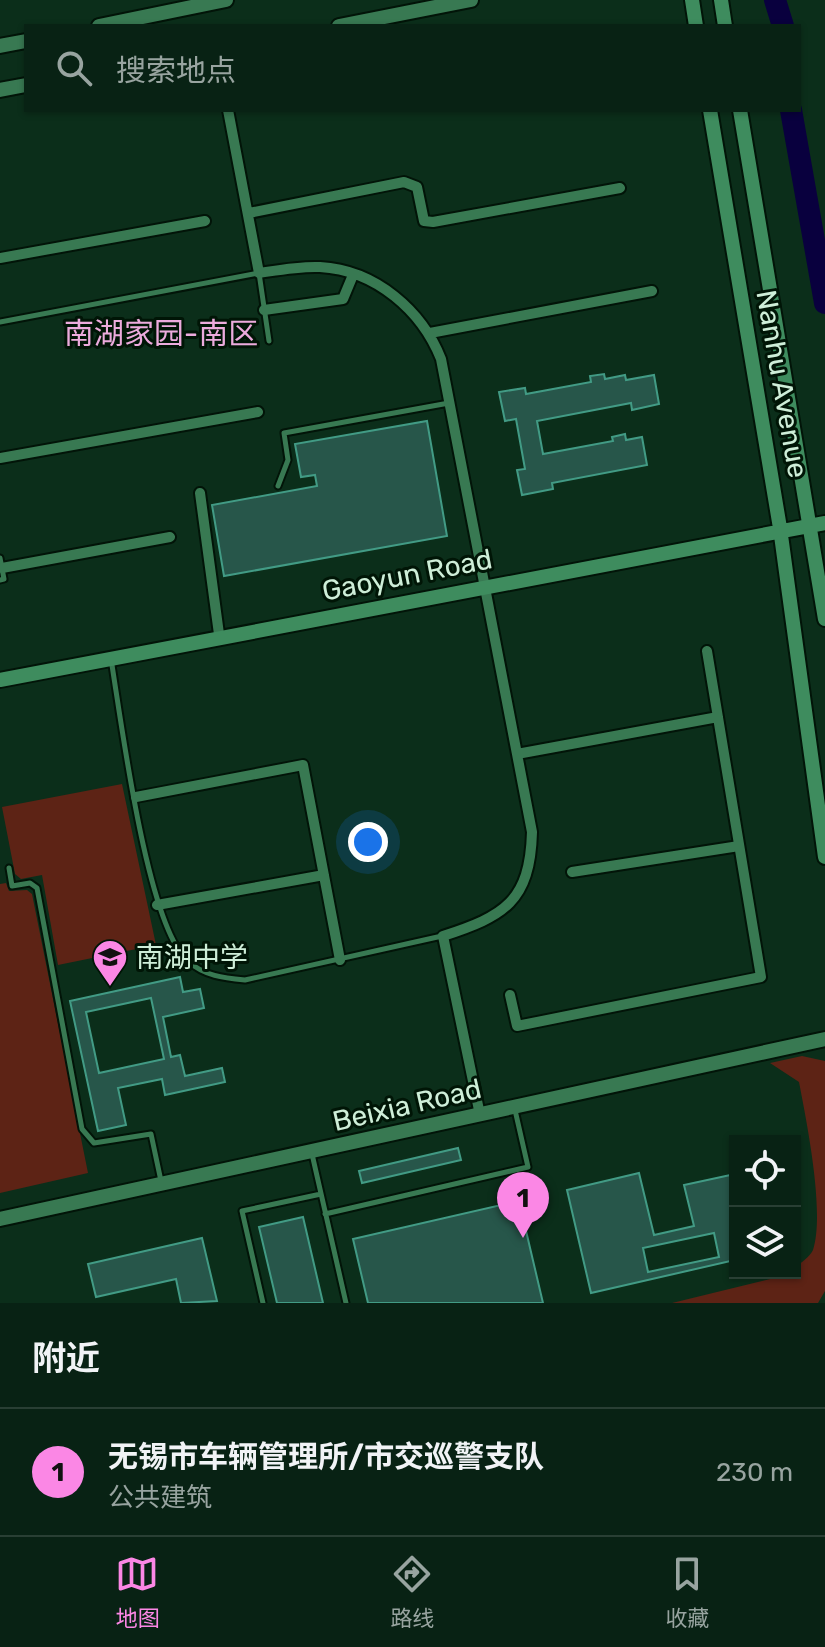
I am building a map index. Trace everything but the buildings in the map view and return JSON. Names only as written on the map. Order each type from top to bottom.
[{"type":"main road","points":[[692,0],[696,24]]},
{"type":"main road","points":[[721,0],[725,24]]},
{"type":"main road","name":"Nanhu Avenue","points":[[710,112],[780,530],[825,857]]},
{"type":"main road","name":"Nanhu Avenue","points":[[740,112],[818,523],[825,619]]},
{"type":"main road","name":"Gaoyun Road","points":[[111,656],[818,523]]},
{"type":"main road","name":"Gaoyun Road","points":[[0,677],[487,584]]},
{"type":"street","points":[[109,24],[226,0]]},
{"type":"street","points":[[349,24],[471,0]]},
{"type":"street","points":[[0,46],[24,41]]},
{"type":"street","points":[[0,90],[24,85]]},
{"type":"street","points":[[228,112],[259,273],[323,267],[353,275],[385,289],[412,310],[430,333],[441,359],[487,584],[532,832],[525,879],[516,899],[499,914],[443,936],[479,1112]]},
{"type":"street","points":[[249,213],[404,182],[417,187],[424,221],[433,222],[620,188]]},
{"type":"street","points":[[0,258],[205,221]]},
{"type":"street","points":[[264,310],[343,299],[353,275]]},
{"type":"street","points":[[430,333],[652,291]]},
{"type":"street","points":[[0,458],[258,412]]},
{"type":"street","points":[[200,493],[219,634]]},
{"type":"street","points":[[1,568],[170,537]]},
{"type":"street","points":[[510,995],[517,1026],[761,977],[707,651]]},
{"type":"street","points":[[517,754],[718,717]]},
{"type":"street","points":[[136,797],[303,765],[340,960]]},
{"type":"street","points":[[572,872],[739,846]]},
{"type":"street","points":[[157,905],[324,875]]},
{"type":"street","name":"Beixia Road","points":[[161,1182],[312,1153],[479,1112],[515,1107],[825,1036]]},
{"type":"street","name":"Beixia Road","points":[[0,1216],[825,1036]]},
{"type":"lane","points":[[0,322],[259,273],[269,341]]},
{"type":"lane","points":[[278,486],[288,460],[284,433],[450,403]]},
{"type":"lane","points":[[111,656],[157,905],[172,943],[186,960],[223,978],[265,977],[443,936]]},
{"type":"lane","points":[[9,868],[12,886],[30,883],[37,888],[82,1129],[94,1143],[104,1144],[151,1134],[161,1182]]},
{"type":"lane","points":[[325,1214],[528,1167],[515,1107]]},
{"type":"lane","points":[[312,1153],[346,1303]]},
{"type":"lane","points":[[263,1303],[242,1211],[321,1194]]},
{"type":"shaded area","points":[[122,784],[156,945],[58,965],[42,875],[21,879],[15,874],[2,807]]},
{"type":"shaded area","points":[[6,883],[9,891],[27,890],[32,894],[88,1173],[0,1193],[0,884]]},
{"type":"shaded area","points":[[802,1056],[825,1061],[825,1291],[818,1303],[672,1303],[770,1279],[801,1279],[801,1262],[813,1250],[816,1191],[799,1082],[770,1063]]},
{"type":"waterway","points":[[775,0],[782,24]]},
{"type":"waterway","points":[[791,112],[825,303]]},
{"type":"place","name":"南湖中学","points":[[110,988]]},
{"type":"place","name":"无锡市车辆管理所/市交巡警支队","points":[[523,1238]]},
{"type":"district","name":"南湖家园-南区","points":[[161,334]]}]
